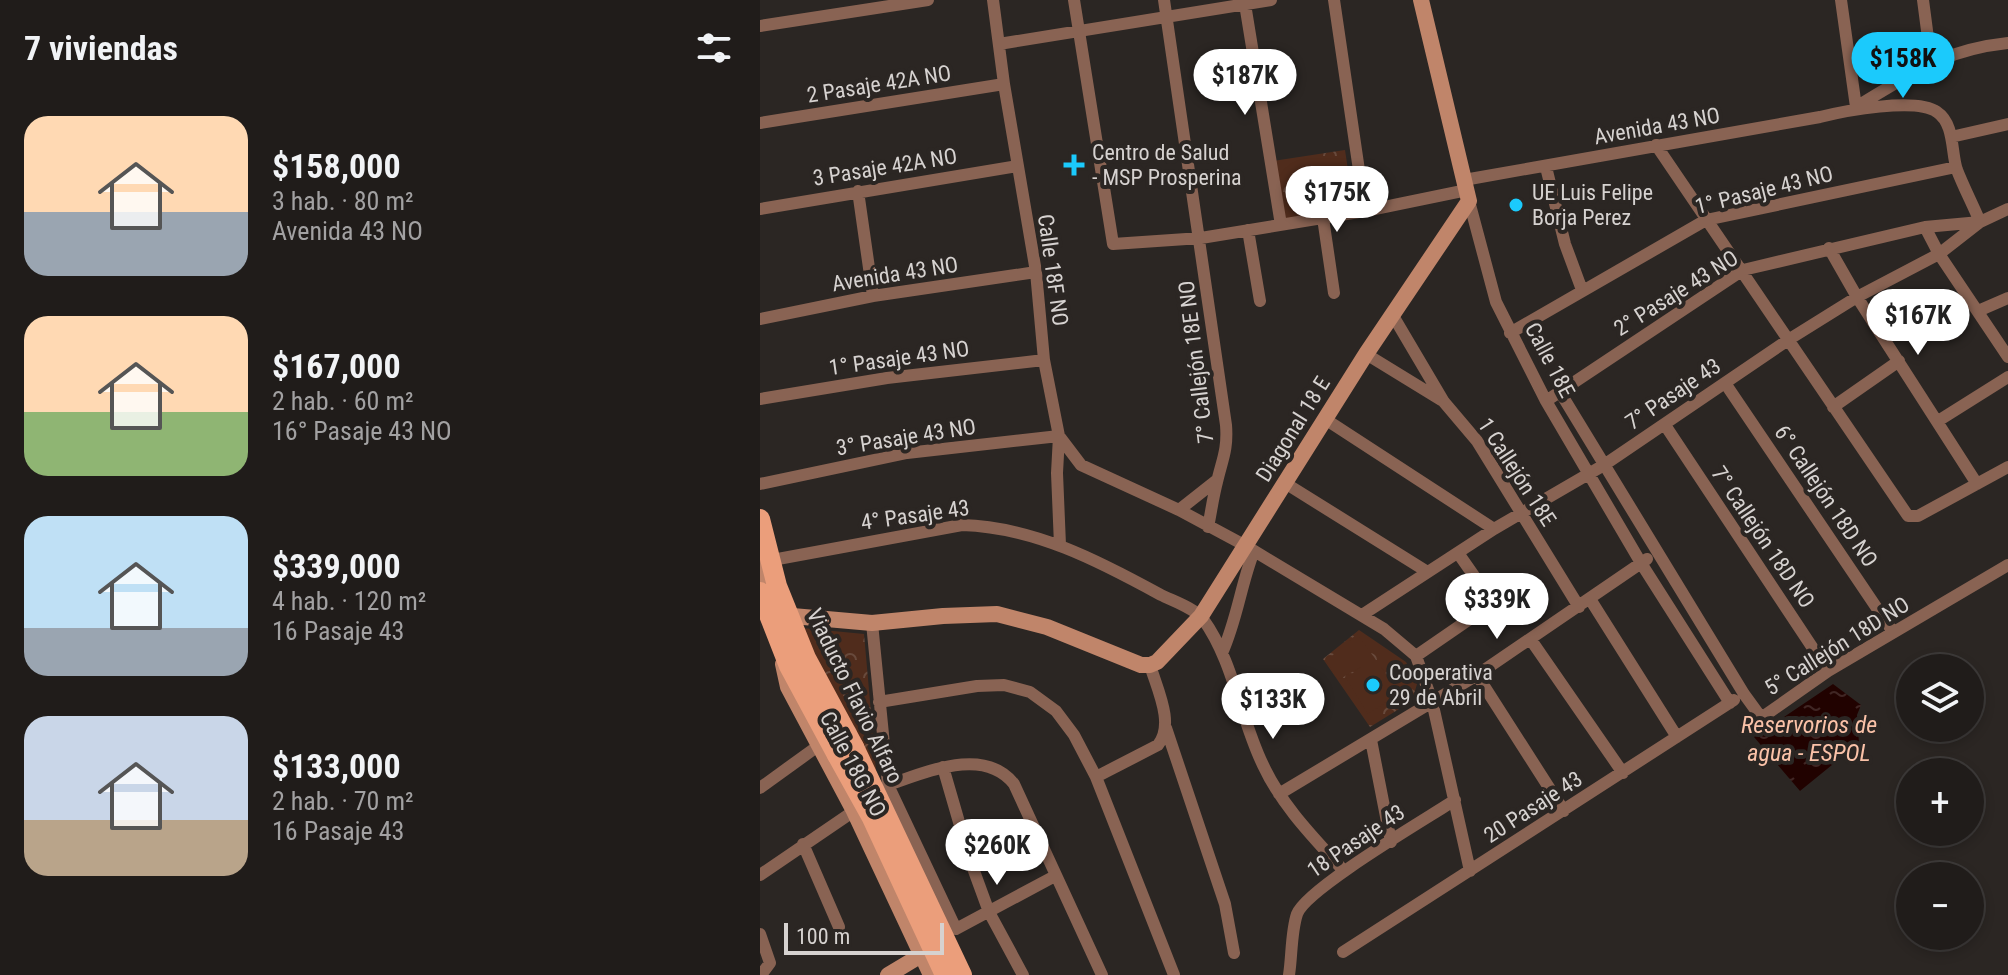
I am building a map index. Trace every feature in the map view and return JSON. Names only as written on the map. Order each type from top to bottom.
[{"type":"main road","name":"Viaducto Flavio Alfaro","points":[[760,519],[777,586],[806,658],[927,951],[945,975]]},
{"type":"main road","name":"Viaducto Flavio Alfaro","points":[[760,592],[789,666],[845,751],[962,975]]},
{"type":"main road","points":[[956,929],[975,975]]},
{"type":"street","points":[[760,26],[928,0]]},
{"type":"street","name":"Calle 18F NO","points":[[993,0],[1036,272],[1044,360],[1059,436],[1060,545]]},
{"type":"street","points":[[1074,0],[1079,33]]},
{"type":"street","name":"7° Callejón 18E NO","points":[[1164,0],[1201,238],[1228,444],[1208,527]]},
{"type":"street","points":[[999,44],[1271,0]]},
{"type":"street","points":[[1334,0],[1365,211]]},
{"type":"street","name":"Calle 18E","points":[[1421,0],[1496,302],[1546,401],[1588,474],[1730,703]]},
{"type":"street","points":[[1841,0],[1856,107]]},
{"type":"street","points":[[1923,0],[1931,61]]},
{"type":"street","points":[[1245,4],[1281,225]]},
{"type":"street","name":"Avenida 43 NO","points":[[1079,33],[1113,244],[1201,238],[1365,211],[1466,190],[1546,167],[1820,117],[1856,107],[1921,106],[1937,112],[1946,123],[1951,137]]},
{"type":"street","name":"Avenida 43 NO","points":[[1856,107],[1931,61],[1974,46],[2008,43]]},
{"type":"street","name":"2 Pasaje 42A NO","points":[[760,123],[1004,84]]},
{"type":"street","points":[[1980,222],[1956,167],[1951,137],[2008,124]]},
{"type":"street","points":[[1656,145],[1908,516],[1913,517],[2008,467]]},
{"type":"street","name":"3 Pasaje 42A NO","points":[[760,209],[1018,166]]},
{"type":"street","points":[[1546,167],[1565,244],[1582,290]]},
{"type":"street","name":"1° Pasaje 43 NO","points":[[1510,333],[1706,220],[1956,167]]},
{"type":"street","name":"Diagonal 18 E","points":[[1145,665],[1157,662],[1201,616],[1250,548],[1285,483],[1466,190]]},
{"type":"street","points":[[858,191],[873,296]]},
{"type":"street","name":"7° Pasaje 43","points":[[1362,615],[1426,571],[1604,465],[1788,340],[1857,297],[1939,254],[1980,222],[2008,209]]},
{"type":"street","points":[[1323,218],[1334,293]]},
{"type":"street","name":"2° Pasaje 43 NO","points":[[1546,401],[1743,270],[1925,227],[1980,222]]},
{"type":"street","points":[[1925,227],[1939,254],[2008,357]]},
{"type":"street","points":[[1248,230],[1260,301]]},
{"type":"street","points":[[1829,248],[1977,484]]},
{"type":"street","name":"Avenida 43 NO","points":[[760,319],[873,296],[1036,272]]},
{"type":"street","points":[[1978,311],[2008,298]]},
{"type":"street","name":"1 Callejón 18E","points":[[1392,314],[1444,402],[1477,441],[1522,514],[1677,737]]},
{"type":"street","name":"1 Callejón 18E","points":[[1366,354],[1444,402]]},
{"type":"street","name":"1° Pasaje 43 NO","points":[[760,399],[887,378],[1044,360]]},
{"type":"street","points":[[1833,407],[1899,361]]},
{"type":"street","points":[[1938,421],[2008,377]]},
{"type":"street","name":"6° Callejón 18D NO","points":[[1725,383],[1893,632]]},
{"type":"street","name":"Calle 18E","points":[[1560,392],[1744,694]]},
{"type":"street","points":[[1325,419],[1494,529]]},
{"type":"street","name":"7° Callejón 18D NO","points":[[1665,425],[1828,671]]},
{"type":"street","points":[[1059,436],[1081,465],[1179,510],[1250,548],[1384,629],[1416,656],[1432,701],[1470,871]]},
{"type":"street","name":"3° Pasaje 43 NO","points":[[760,484],[907,453],[1059,436]]},
{"type":"street","points":[[1179,510],[1217,480]]},
{"type":"street","points":[[1285,483],[1426,571]]},
{"type":"street","name":"4° Pasaje 43","points":[[760,564],[962,525],[995,526],[1060,545],[1201,616]]},
{"type":"street","points":[[1222,653],[1231,634],[1250,548]]},
{"type":"street","points":[[1279,794],[1477,675],[1657,552]]},
{"type":"street","points":[[1416,656],[1493,602],[1458,553]]},
{"type":"street","name":"Calle 18G NO","points":[[760,564],[766,614],[788,687],[927,951],[931,975]]},
{"type":"street","name":"5° Callejón 18D NO","points":[[1744,694],[1760,716],[1764,716],[1828,671],[2008,565]]},
{"type":"street","points":[[766,614],[872,623],[997,614],[1047,627],[1145,665],[1225,904],[1234,953]]},
{"type":"street","points":[[1201,616],[1222,653],[1262,764],[1294,816],[1344,871]]},
{"type":"street","points":[[872,623],[888,785],[956,929],[1055,876]]},
{"type":"street","points":[[1531,640],[1623,773]]},
{"type":"street","points":[[1477,675],[1564,811]]},
{"type":"street","points":[[879,702],[977,686],[1004,685],[1030,692],[1056,711],[1074,735],[1096,777],[1174,975]]},
{"type":"street","name":"20 Pasaje 43","points":[[1343,952],[1744,694]]},
{"type":"street","points":[[1096,777],[1158,745],[1164,738],[1166,728]]},
{"type":"street","points":[[1371,740],[1391,842]]},
{"type":"street","points":[[760,788],[818,746]]},
{"type":"street","points":[[888,785],[943,767],[993,766],[1005,772],[1014,784],[1102,975]]},
{"type":"street","points":[[943,767],[989,912],[1023,975]]},
{"type":"street","name":"18 Pasaje 43","points":[[1289,975],[1297,915],[1302,905],[1344,871],[1455,800]]},
{"type":"street","points":[[760,875],[854,811]]},
{"type":"street","points":[[803,844],[839,927]]},
{"type":"street","points":[[760,934],[770,963],[761,975]]},
{"type":"street","points":[[888,975],[927,951]]},
{"type":"green space","points":[[1345,150],[1354,210],[1283,222],[1273,161]]},
{"type":"green space","points":[[1345,162],[1351,203],[1327,207],[1320,167]]},
{"type":"green space","points":[[802,628],[864,634],[877,780]]},
{"type":"green space","points":[[1359,630],[1406,662],[1417,684],[1412,701],[1370,727],[1323,659]]},
{"type":"green space","points":[[1357,634],[1400,693],[1368,714],[1346,678],[1361,667],[1338,680],[1326,661]]},
{"type":"water","name":"Reservorios de agua - ESPOL","points":[[1833,684],[1861,705],[1857,715],[1859,743],[1800,791],[1754,737]]},
{"type":"place","name":"Centro de Salud - MSP Prosperina","points":[[1074,165]]},
{"type":"place","name":"UE Luis Felipe Borja Perez","points":[[1516,205]]},
{"type":"place","name":"Cooperativa 29 de Abril","points":[[1373,685]]}]
